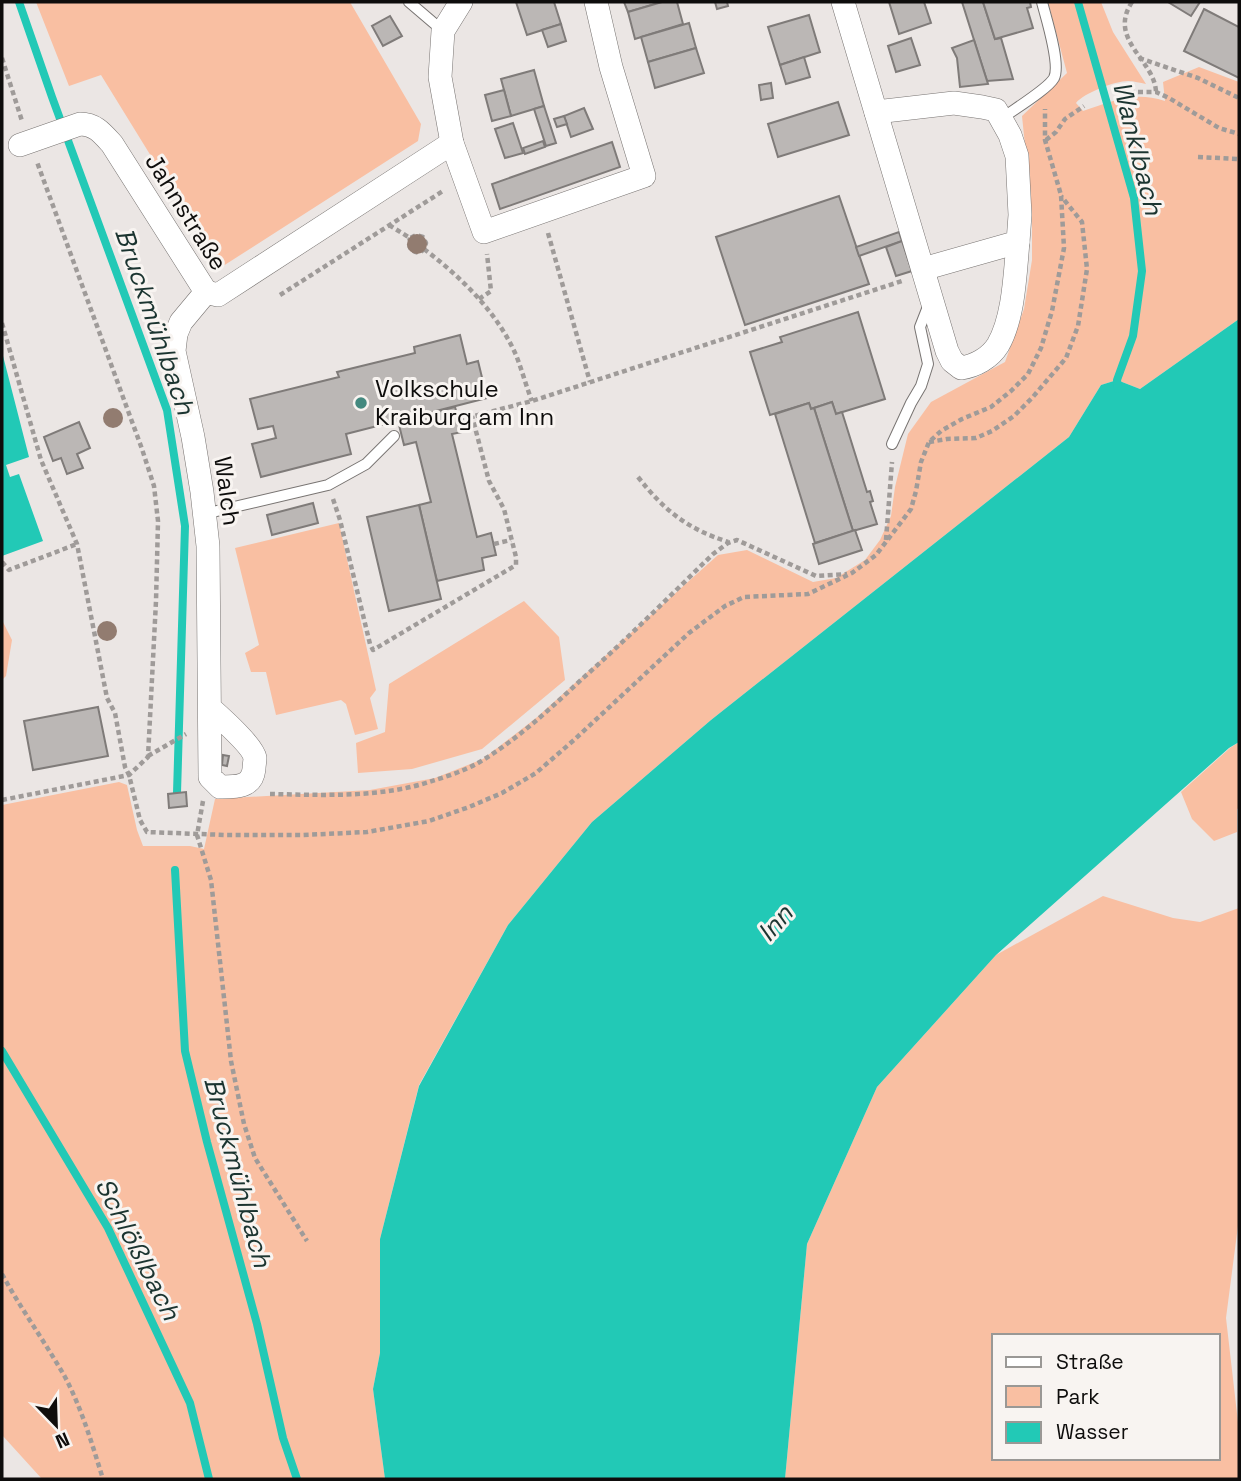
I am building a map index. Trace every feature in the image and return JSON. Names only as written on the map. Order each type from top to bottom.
[{"type":"street","points":[[461,2],[443,31],[440,77],[452,143],[484,232],[644,176],[611,68],[596,2]]},
{"type":"street","points":[[843,2],[947,351],[952,361],[961,368],[974,366],[997,347],[1009,313],[1014,287],[1020,215],[1017,156],[1010,135],[996,110],[954,103],[876,112]]},
{"type":"street","name":"Jahnstraße","points":[[28,142],[79,124],[89,124],[100,130],[112,144],[205,292],[218,295],[452,143]]},
{"type":"street","points":[[924,271],[1018,242]]},
{"type":"street","name":"Walch","points":[[205,292],[181,322],[174,351],[193,437],[208,545],[210,777],[219,787],[239,787],[247,784]]},
{"type":"street","points":[[210,708],[255,755],[253,775],[247,784]]},
{"type":"lane","points":[[408,2],[443,31]]},
{"type":"lane","points":[[1001,119],[1054,78],[1057,63],[1042,2]]},
{"type":"lane","points":[[892,444],[921,386],[928,364],[920,327],[931,297]]},
{"type":"lane","points":[[204,514],[328,485],[366,464],[394,436]]},
{"type":"path","points":[[1132,2],[1125,19],[1126,31],[1130,43],[1155,83],[1156,92]]},
{"type":"path","points":[[2,58],[28,142],[154,486],[158,521],[157,574],[148,757]]},
{"type":"path","points":[[1139,58],[1199,78],[1239,98]]},
{"type":"path","points":[[1121,92],[1156,92],[1219,128],[1239,134]]},
{"type":"path","points":[[1045,141],[1065,119],[1084,106]]},
{"type":"path","points":[[1198,158],[1239,159]]},
{"type":"path","points":[[280,295],[465,177]]},
{"type":"path","points":[[929,442],[976,438],[992,430],[1014,416],[1066,358],[1078,326],[1087,269],[1082,222],[1061,195]]},
{"type":"path","points":[[541,212],[590,382]]},
{"type":"path","points":[[388,225],[411,238]]},
{"type":"path","points":[[479,299],[491,291],[484,232]]},
{"type":"path","points":[[416,235],[423,237],[426,243],[420,253],[410,249],[408,244],[411,238],[416,235]]},
{"type":"path","points":[[424,249],[450,268],[479,299],[499,326],[515,354],[532,401]]},
{"type":"path","points":[[459,420],[532,401],[924,271]]},
{"type":"path","points":[[2,323],[41,460],[77,544],[107,698],[116,713],[125,766],[140,820],[147,832],[303,835],[367,832],[429,821],[502,793],[536,773],[689,633],[725,606],[744,597],[808,594],[852,573],[876,555],[886,541],[892,444]]},
{"type":"path","points":[[328,485],[340,520],[373,650],[516,565],[504,509],[489,481],[472,416]]},
{"type":"path","points":[[638,477],[656,499],[676,517],[714,538],[729,543]]},
{"type":"path","points":[[494,544],[511,540]]},
{"type":"path","points":[[247,784],[265,794],[329,795],[384,791],[427,783],[476,764],[509,742],[550,708],[620,645],[713,554],[737,540],[816,576],[852,573]]},
{"type":"path","points":[[2,562],[9,570],[77,544]]},
{"type":"path","points":[[2,800],[129,775],[148,757],[186,733]]},
{"type":"path","points":[[197,835],[211,880],[231,1061],[244,1124],[255,1158],[307,1241]]},
{"type":"path","points":[[2,1274],[66,1379],[87,1426],[103,1479]]},
{"type":"green space","points":[[36,2],[350,2],[421,124],[418,141],[220,268],[101,75],[69,86]]},
{"type":"green space","points":[[1048,2],[1101,2],[1113,32],[1146,84],[1128,81],[1100,88],[1076,103],[1083,111],[1133,97],[1165,101],[1163,82],[1199,67],[1239,82],[1239,319],[1140,389],[1117,380],[1101,385],[1069,437],[711,720],[592,822],[508,925],[419,1085],[380,1239],[380,1353],[373,1389],[385,1479],[42,1479],[2,1435],[2,805],[119,782],[127,785],[143,846],[190,846],[204,849],[215,799],[370,790],[435,778],[483,759],[536,718],[718,555],[747,550],[813,582],[836,578],[865,560],[880,540],[891,516],[908,434],[931,402],[1005,362],[1024,309],[1032,260],[1032,213],[1022,116],[1067,73]]},
{"type":"green space","points":[[339,523],[376,690],[370,698],[378,729],[355,735],[346,704],[341,700],[276,715],[266,672],[251,672],[245,653],[259,645],[235,548]]},
{"type":"green space","points":[[524,601],[559,637],[565,680],[482,749],[412,769],[358,773],[356,743],[385,732],[389,684]]},
{"type":"green space","points":[[2,620],[12,640],[6,676],[2,680]]},
{"type":"green space","points":[[1239,742],[1237,832],[1214,841],[1192,819],[1181,792]]},
{"type":"green space","points":[[1103,896],[1173,918],[1200,922],[1239,908],[1239,1218],[1226,1318],[1239,1431],[1239,1479],[785,1479],[807,1244],[877,1087],[996,955]]},
{"type":"water","name":"Inn","points":[[1239,319],[1239,742],[996,955],[877,1087],[807,1244],[785,1479],[385,1479],[373,1389],[380,1353],[380,1239],[419,1086],[508,925],[592,822],[711,720],[1069,437],[1101,385],[1117,380],[1140,389]]},
{"type":"water","points":[[2,352],[29,457],[6,465],[10,477],[19,474],[43,541],[2,556]]},
{"type":"building","points":[[516,2],[554,2],[561,24],[527,35]]},
{"type":"building","points":[[624,2],[662,2],[628,12]]},
{"type":"building","points":[[662,2],[677,2],[683,24],[635,39],[628,12]]},
{"type":"building","points":[[715,2],[727,2],[728,6],[717,9]]},
{"type":"building","points":[[889,2],[924,2],[931,23],[899,34]]},
{"type":"building","points":[[962,2],[983,2],[995,39],[1001,38],[1013,79],[987,81]]},
{"type":"building","points":[[983,2],[1030,2],[1031,7],[1027,8],[1033,28],[995,39]]},
{"type":"building","points":[[1168,2],[1200,2],[1191,16]]},
{"type":"building","points":[[1204,9],[1239,27],[1239,78],[1184,51]]},
{"type":"building","points":[[809,15],[820,52],[780,65],[768,27]]},
{"type":"building","points":[[390,16],[402,36],[383,46],[372,26]]},
{"type":"building","points":[[689,23],[696,48],[648,62],[641,37]]},
{"type":"building","points":[[561,24],[566,41],[548,47],[542,30]]},
{"type":"building","points":[[911,38],[920,65],[896,72],[888,46]]},
{"type":"building","points":[[974,40],[988,84],[960,87],[957,58],[952,48]]},
{"type":"building","points":[[696,48],[704,73],[655,88],[648,62]]},
{"type":"building","points":[[804,57],[810,77],[786,84],[780,65]]},
{"type":"building","points":[[534,70],[544,106],[511,116],[501,79]]},
{"type":"building","points":[[771,83],[773,98],[761,100],[759,85]]},
{"type":"building","points":[[504,90],[511,116],[492,121],[485,95]]},
{"type":"building","points":[[838,102],[849,135],[778,157],[768,124]]},
{"type":"building","points":[[544,106],[556,143],[546,146],[534,109]]},
{"type":"building","points":[[584,108],[593,129],[571,137],[564,116]]},
{"type":"building","points":[[564,116],[567,124],[557,127],[554,119]]},
{"type":"building","points":[[513,123],[523,153],[505,158],[495,129]]},
{"type":"building","points":[[543,141],[545,147],[525,154],[523,148]]},
{"type":"building","points":[[612,142],[620,167],[500,209],[492,184]]},
{"type":"building","points":[[839,196],[869,284],[745,325],[716,237]]},
{"type":"building","points":[[899,232],[902,241],[859,256],[856,247]]},
{"type":"building","points":[[902,241],[912,271],[896,276],[886,247]]},
{"type":"building","points":[[858,312],[885,399],[836,414],[832,402],[811,409],[809,403],[770,415],[750,352],[782,342],[780,337]]},
{"type":"building","name":"Volkschule Kraiburg am Inn","points":[[460,335],[467,364],[478,361],[487,398],[346,434],[351,454],[261,477],[252,444],[276,438],[273,426],[258,429],[250,399],[339,377],[337,372],[415,353],[414,347]]},
{"type":"building","points":[[832,402],[836,414],[842,412],[867,492],[870,491],[873,501],[870,502],[877,524],[853,531],[814,408]]},
{"type":"building","points":[[809,403],[811,409],[814,408],[853,531],[815,543],[775,414]]},
{"type":"building","points":[[455,407],[462,432],[452,434],[477,537],[491,533],[496,555],[482,558],[484,570],[437,581],[419,505],[431,502],[416,442],[404,445],[398,421]]},
{"type":"building","points":[[79,422],[90,448],[77,454],[83,468],[67,474],[61,458],[53,461],[44,437]]},
{"type":"building","points":[[313,503],[318,523],[272,535],[267,515]]},
{"type":"building","points":[[419,505],[441,599],[389,611],[367,517]]},
{"type":"building","points":[[855,530],[862,550],[819,564],[813,544]]},
{"type":"building","points":[[98,707],[108,756],[33,770],[24,721]]},
{"type":"building","points":[[223,755],[229,756],[227,766],[222,765]]},
{"type":"building","points":[[186,792],[187,806],[169,808],[168,794]]},
{"type":"waterway","name":"Bruckmühlbach","points":[[19,2],[167,410],[185,526],[177,793]]},
{"type":"waterway","name":"Wanklbach","points":[[1078,2],[1134,198],[1142,271],[1133,336],[1117,380],[1118,389]]},
{"type":"waterway","name":"Bruckmühlbach","points":[[175,870],[185,1051],[257,1324],[283,1438],[297,1479]]},
{"type":"waterway","name":"Schlößlbach","points":[[2,1051],[108,1228],[190,1403],[209,1479]]},
{"type":"place","name":"Volkschule Kraiburg am Inn","points":[[361,403]]}]
